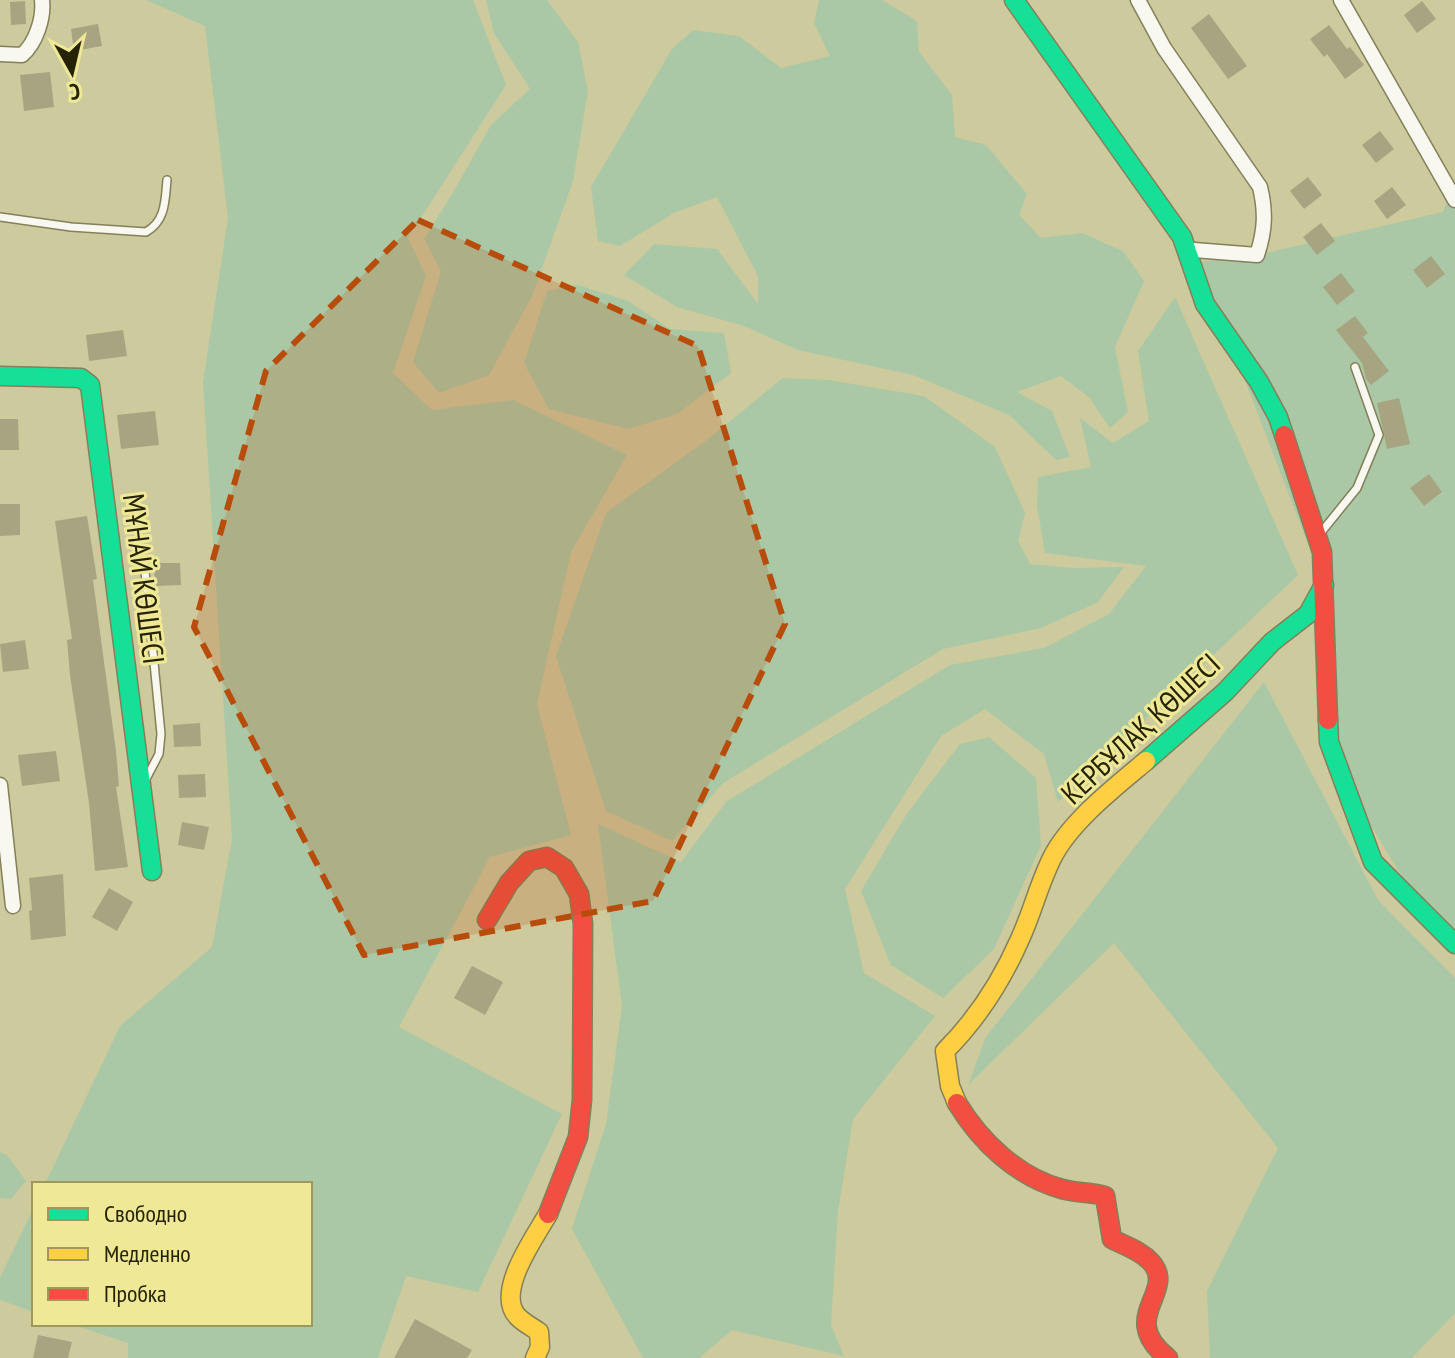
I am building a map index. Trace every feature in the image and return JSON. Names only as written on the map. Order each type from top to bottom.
[{"type":"street","points":[[0,54],[22,55],[29,49],[41,20],[42,0]]},
{"type":"street","points":[[1014,0],[1182,237],[1205,304],[1259,382],[1278,417],[1322,552],[1329,742],[1373,862],[1455,944]]},
{"type":"street","points":[[1138,0],[1164,48],[1260,187],[1265,206],[1265,231],[1257,255],[1194,250],[1188,254]]},
{"type":"street","points":[[1341,0],[1455,200]]},
{"type":"street","name":"МҰНАЙ КӨШЕСІ","points":[[0,376],[81,378],[90,385],[152,871]]},
{"type":"street","name":"КЕРБҰЛАҚ КӨШЕСІ","points":[[1168,1358],[1153,1346],[1145,1332],[1147,1313],[1158,1290],[1158,1272],[1143,1254],[1112,1239],[1105,1196],[1089,1191],[1059,1189],[1026,1174],[984,1139],[957,1103],[947,1071],[945,1051],[961,1035],[994,989],[1020,939],[1053,856],[1087,813],[1177,737],[1272,642],[1308,614],[1324,585]]},
{"type":"street","points":[[0,785],[13,906]]},
{"type":"street","points":[[487,920],[509,883],[529,861],[547,857],[564,868],[579,894],[583,924],[582,1100],[578,1137],[551,1209],[517,1269],[509,1298],[516,1316],[539,1332],[540,1347],[535,1358]]},
{"type":"lane","points":[[0,217],[71,227],[146,232],[156,227],[162,217],[167,180]]},
{"type":"lane","points":[[1318,537],[1357,488],[1379,435],[1355,367]]},
{"type":"lane","points":[[141,788],[159,754],[161,734],[145,571]]},
{"type":"highlighted area","points":[[418,220],[698,346],[785,624],[653,901],[364,955],[194,627],[266,371]]},
{"type":"green space","points":[[146,0],[473,0],[506,85],[408,238],[426,276],[393,373],[432,410],[513,400],[627,455],[571,552],[537,704],[571,835],[490,857],[399,1027],[562,1114],[478,1292],[406,1276],[378,1358],[128,1358],[128,1343],[77,1326],[312,1326],[312,1182],[46,1182],[120,1026],[212,947],[232,839],[203,382],[228,218],[205,26]]},
{"type":"green space","points":[[486,0],[547,0],[578,42],[588,91],[573,181],[532,296],[489,375],[439,393],[413,362],[441,271],[424,239],[491,125],[530,89],[494,33]]},
{"type":"green space","points":[[819,0],[882,0],[917,21],[919,52],[952,95],[955,137],[986,145],[1027,194],[1019,215],[1041,238],[1082,233],[1123,251],[1144,281],[1115,347],[1128,412],[1110,428],[1089,397],[1061,376],[1017,392],[1052,411],[1070,457],[1056,460],[1009,415],[913,375],[798,350],[744,326],[677,307],[624,275],[654,244],[717,249],[758,304],[758,276],[717,197],[674,213],[620,246],[598,241],[591,187],[672,49],[693,30],[739,36],[781,68],[830,56],[814,23]]},
{"type":"green space","points":[[1455,180],[1455,941],[1418,903],[1343,779],[1324,585],[1230,342],[1191,263],[1257,255],[1443,212]]},
{"type":"green space","points":[[578,285],[628,301],[670,329],[724,333],[731,373],[677,414],[628,429],[549,409],[524,363],[547,291]]},
{"type":"green space","points":[[1175,297],[1298,575],[1058,802],[1044,754],[985,709],[941,736],[845,889],[864,973],[935,1016],[853,1119],[838,1211],[831,1325],[844,1356],[732,1330],[699,1358],[643,1358],[572,1229],[606,1124],[622,1006],[598,824],[681,862],[727,801],[950,665],[1044,648],[1109,614],[1146,566],[1045,553],[1037,506],[1038,477],[1091,467],[1080,418],[1113,443],[1149,421],[1138,351]]},
{"type":"green space","points":[[783,378],[829,380],[924,396],[995,447],[1025,513],[1018,541],[1030,564],[1073,568],[1124,567],[1098,602],[1041,628],[943,649],[723,783],[672,841],[606,811],[556,656],[606,513],[708,439]]},
{"type":"green space","points":[[1264,682],[1378,900],[1455,978],[1455,1313],[1412,1358],[1210,1358],[1207,1291],[1278,1148],[1114,943],[968,1085],[986,1037]]},
{"type":"green space","points":[[989,737],[1036,778],[1041,845],[994,949],[943,998],[891,965],[861,891],[906,815],[960,744]]},
{"type":"green space","points":[[0,1152],[7,1155],[26,1181],[11,1199],[0,1198]]},
{"type":"green space","points":[[32,1211],[32,1311],[0,1300],[0,1278]]},
{"type":"building","points":[[25,1],[26,24],[11,25],[10,2]]},
{"type":"building","points":[[1422,1],[1436,19],[1417,33],[1404,15]]},
{"type":"building","points":[[1209,14],[1247,66],[1228,79],[1191,28]]},
{"type":"building","points":[[98,24],[102,46],[74,51],[71,29]]},
{"type":"building","points":[[1329,25],[1364,65],[1345,79],[1327,54],[1324,57],[1310,39]]},
{"type":"building","points":[[50,72],[54,107],[24,111],[20,75]]},
{"type":"building","points":[[1380,131],[1394,149],[1376,163],[1362,145]]},
{"type":"building","points":[[1308,177],[1322,195],[1304,209],[1290,191]]},
{"type":"building","points":[[1392,187],[1406,205],[1387,219],[1374,201]]},
{"type":"building","points":[[1321,223],[1335,241],[1317,255],[1303,237]]},
{"type":"building","points":[[1431,256],[1445,274],[1427,288],[1413,270]]},
{"type":"building","points":[[1341,273],[1355,291],[1337,305],[1323,287]]},
{"type":"building","points":[[1355,316],[1368,333],[1363,337],[1389,371],[1371,385],[1362,363],[1336,330]]},
{"type":"building","points":[[123,330],[127,356],[89,361],[86,335]]},
{"type":"building","points":[[1399,398],[1410,444],[1387,449],[1377,403]]},
{"type":"building","points":[[155,411],[159,445],[121,449],[117,415]]},
{"type":"building","points":[[0,419],[18,419],[19,450],[0,450]]},
{"type":"building","points":[[1429,474],[1442,492],[1424,506],[1410,488]]},
{"type":"building","points":[[0,504],[20,504],[20,535],[0,536]]},
{"type":"building","points":[[87,516],[116,751],[119,786],[116,787],[128,867],[95,871],[89,803],[70,675],[67,640],[72,639],[55,521]]},
{"type":"building","points":[[154,563],[180,563],[181,585],[155,586]]},
{"type":"building","points":[[25,640],[29,669],[3,672],[0,644]]},
{"type":"building","points":[[200,723],[201,746],[174,747],[173,725]]},
{"type":"building","points":[[56,751],[60,781],[22,786],[18,755]]},
{"type":"building","points":[[205,774],[206,797],[179,798],[178,775]]},
{"type":"building","points":[[182,822],[209,827],[204,850],[178,845]]},
{"type":"building","points":[[63,874],[66,936],[31,940],[29,878]]},
{"type":"building","points":[[109,888],[133,902],[117,931],[92,917]]},
{"type":"building","points":[[472,966],[503,982],[485,1015],[454,998]]},
{"type":"building","points":[[415,1319],[472,1350],[467,1358],[394,1358]]},
{"type":"building","points":[[38,1335],[72,1342],[68,1358],[33,1358]]},
{"type":"traffic: fast","points":[[1014,0],[1182,237],[1205,304],[1259,382],[1284,435]]},
{"type":"traffic: fast","points":[[0,376],[81,378],[90,385],[152,871]]},
{"type":"traffic: fast","points":[[1146,761],[1225,692],[1272,642],[1308,614],[1324,585]]},
{"type":"traffic: fast","points":[[1328,720],[1329,742],[1373,862],[1455,944]]},
{"type":"traffic: slow","points":[[957,1103],[950,1086],[945,1051],[978,1012],[1005,969],[1047,868],[1060,845],[1094,806],[1146,761]]},
{"type":"traffic: slow","points":[[535,1358],[540,1347],[539,1332],[518,1317],[512,1307],[511,1294],[519,1265],[548,1214]]},
{"type":"traffic: jam","points":[[1284,435],[1322,552],[1328,720]]},
{"type":"traffic: jam","points":[[487,920],[509,883],[529,861],[547,857],[564,868],[579,894],[583,924],[582,1100],[578,1137],[548,1214]]},
{"type":"traffic: jam","points":[[957,1103],[988,1144],[1015,1167],[1062,1189],[1105,1196],[1112,1239],[1142,1254],[1157,1273],[1158,1284],[1147,1318],[1147,1330],[1153,1343],[1168,1358]]}]
